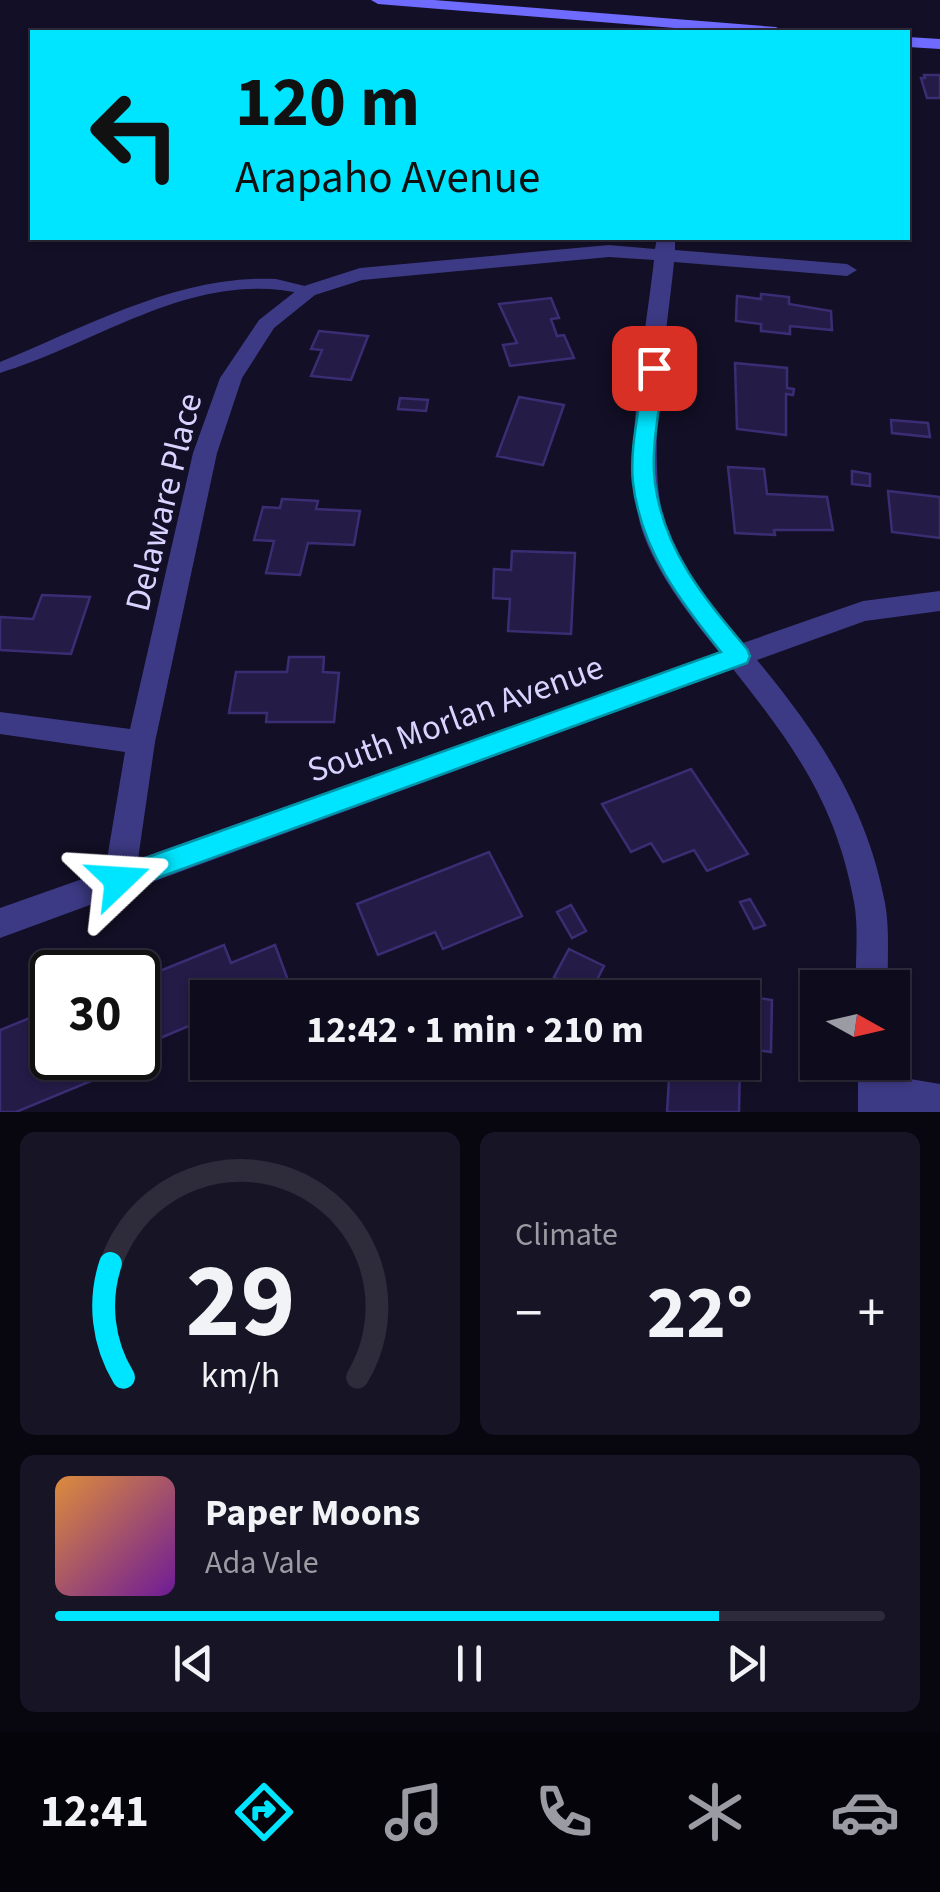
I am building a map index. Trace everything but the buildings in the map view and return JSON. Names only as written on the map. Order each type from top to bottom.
[{"type":"street","points":[[378,0],[718,30]]},
{"type":"street","points":[[910,42],[940,44]]},
{"type":"street","points":[[665,246],[644,480],[656,534],[683,588],[804,738],[845,816],[870,904],[872,970]]},
{"type":"street","name":"Delaware Place","points":[[119,880],[141,742],[205,453],[231,378],[266,324],[308,291],[360,274],[665,246],[847,270]]},
{"type":"street","name":"South Morlan Avenue","points":[[0,923],[863,611],[940,601]]},
{"type":"street","points":[[0,723],[141,742]]},
{"type":"street","points":[[876,1088],[940,1101]]},
{"type":"lane","points":[[0,368],[176,299],[222,288],[270,283],[308,291]]},
{"type":"route","points":[[119,880],[738,656],[683,588],[656,534],[644,480],[654,368]]}]
